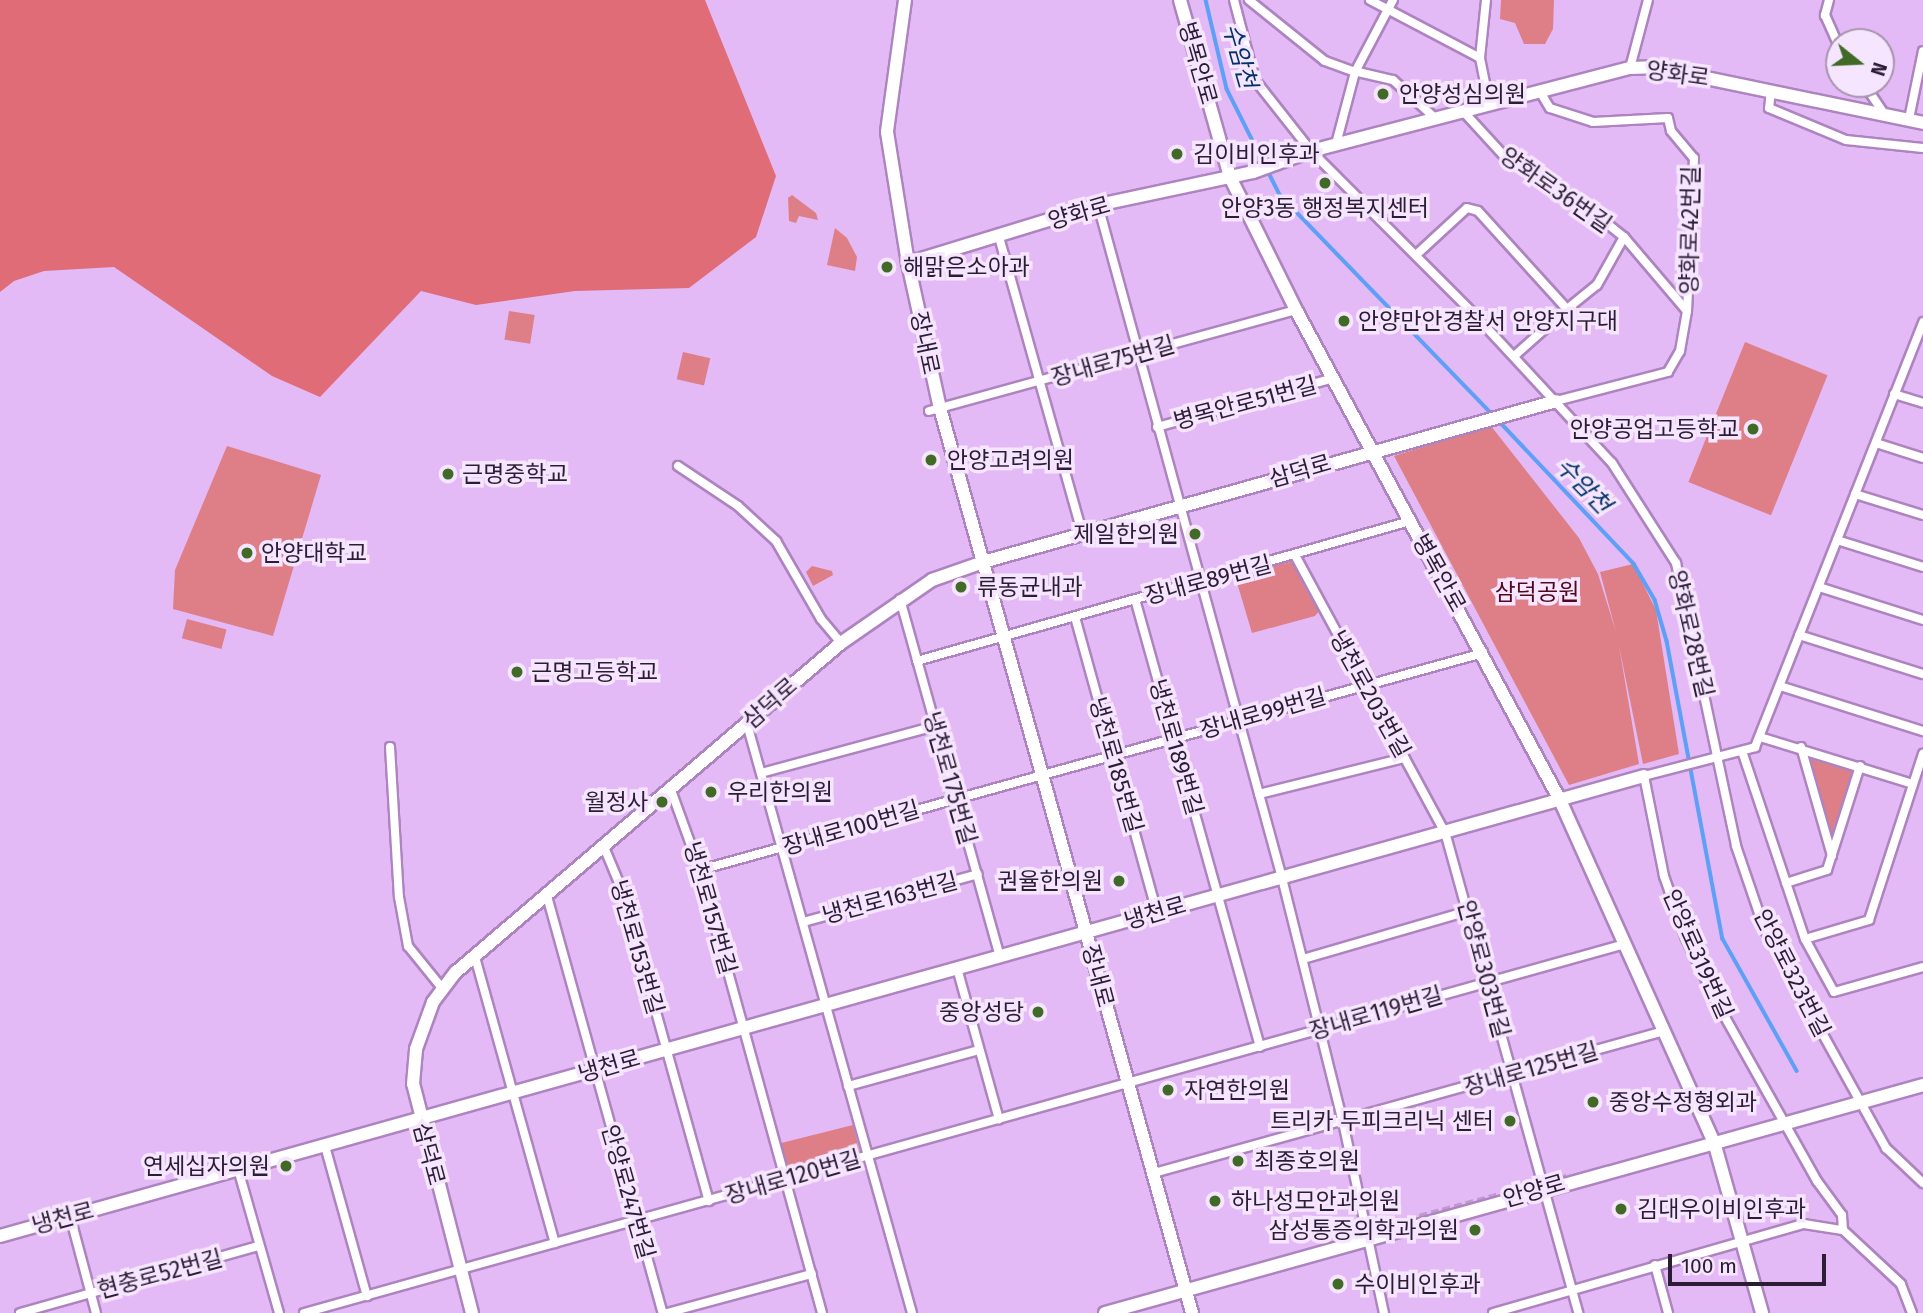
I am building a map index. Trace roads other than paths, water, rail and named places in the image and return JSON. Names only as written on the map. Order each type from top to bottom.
[{"type":"street","name":"장내로","points":[[905,0],[887,132],[935,410],[1005,638],[1192,1313]]},
{"type":"street","name":"병목안로","points":[[1180,0],[1230,177],[1296,310],[1560,800],[1714,1142],[1762,1313]]},
{"type":"street","name":"양화로28번길","points":[[1234,0],[1255,80],[1311,150],[1514,356],[1612,463],[1676,563],[1720,757]]},
{"type":"street","points":[[1249,0],[1325,61],[1356,72],[1393,80],[1434,117]]},
{"type":"street","points":[[1370,0],[1480,58]]},
{"type":"street","points":[[1336,144],[1356,72],[1386,8],[1393,0]]},
{"type":"street","points":[[1486,0],[1480,58],[1489,103]]},
{"type":"street","points":[[1630,68],[1648,0]]},
{"type":"street","points":[[1829,0],[1825,15],[1831,28]]},
{"type":"street","points":[[1909,119],[1923,51]]},
{"type":"street","name":"양화로","points":[[908,263],[1098,205],[1252,172],[1311,150],[1630,68],[1653,67],[1923,123]]},
{"type":"street","name":"양화로42번길","points":[[1539,90],[1550,108],[1593,122],[1668,118],[1671,131],[1694,158],[1687,311],[1679,351],[1668,372],[1556,401]]},
{"type":"street","points":[[1771,90],[1769,108],[1846,140],[1923,148]]},
{"type":"street","points":[[1873,98],[1884,114]]},
{"type":"street","name":"양화로36번길","points":[[1462,110],[1506,158],[1579,201],[1624,237],[1687,311]]},
{"type":"street","points":[[1098,205],[1136,354],[1303,959],[1343,1122],[1384,1313]]},
{"type":"street","points":[[1416,255],[1467,208],[1478,211],[1567,309],[1514,356]]},
{"type":"street","points":[[999,237],[1082,532]]},
{"type":"street","name":"양화로36번길","points":[[1567,309],[1597,285],[1624,237]]},
{"type":"street","name":"장내로75번길","points":[[935,410],[1296,310]]},
{"type":"street","points":[[1644,776],[1755,747],[1894,394],[1919,341],[1923,322]]},
{"type":"street","name":"병목안로51번길","points":[[1157,427],[1334,378]]},
{"type":"street","points":[[1894,394],[1923,403]]},
{"type":"street","name":"삼덕로","points":[[472,1313],[412,1083],[416,1049],[442,988],[841,643],[900,599],[932,580],[983,562],[1082,532],[1556,401]]},
{"type":"street","points":[[1876,443],[1923,458]]},
{"type":"street","points":[[678,466],[738,506],[776,541],[821,619],[841,643]]},
{"type":"street","points":[[1855,494],[1923,515]]},
{"type":"street","name":"장내로89번길","points":[[1005,638],[1296,557],[1410,521]]},
{"type":"street","points":[[1837,540],[1923,567]]},
{"type":"street","name":"냉천로203번길","points":[[1296,557],[1445,832]]},
{"type":"street","points":[[1819,587],[1923,620]]},
{"type":"street","name":"냉천로175번길","points":[[900,599],[1000,957]]},
{"type":"street","name":"냉천로189번길","points":[[1135,600],[1218,895]]},
{"type":"street","name":"냉천로185번길","points":[[1075,617],[1157,912]]},
{"type":"street","points":[[1799,635],[1923,674]]},
{"type":"street","points":[[917,661],[1005,638]]},
{"type":"street","name":"장내로99번길","points":[[1042,774],[1483,653]]},
{"type":"street","points":[[1780,686],[1923,731]]},
{"type":"street","name":"냉천로163번길","points":[[747,724],[912,1313]]},
{"type":"street","points":[[761,773],[935,726]]},
{"type":"street","points":[[1760,737],[1801,747],[1913,784]]},
{"type":"street","points":[[390,747],[399,897],[408,946],[442,988]]},
{"type":"street","points":[[1801,747],[1832,858]]},
{"type":"street","points":[[1742,751],[1805,939],[1834,992],[1923,967]]},
{"type":"street","points":[[1805,939],[1869,920],[1923,754]]},
{"type":"street","name":"안양로323번길","points":[[1720,757],[1736,846],[1764,928],[1886,1147],[1923,1183]]},
{"type":"street","points":[[1259,794],[1405,758]]},
{"type":"street","points":[[1786,883],[1827,870],[1860,766]]},
{"type":"street","name":"장내로100번길","points":[[700,870],[1042,774]]},
{"type":"street","name":"냉천로","points":[[0,1236],[1644,776]]},
{"type":"street","name":"안양로319번길","points":[[1644,776],[1664,876],[1685,936],[1782,1121],[1842,1215],[1843,1230]]},
{"type":"street","name":"냉천로157번길","points":[[671,790],[700,870],[822,1313]]},
{"type":"street","name":"안양로303번길","points":[[1445,832],[1578,1313]]},
{"type":"street","name":"냉천로153번길","points":[[604,847],[622,890],[709,1201]]},
{"type":"street","name":"냉천로163번길","points":[[803,922],[978,874]]},
{"type":"street","name":"냉천로","points":[[1218,895],[1260,1047]]},
{"type":"street","name":"안양로247번길","points":[[547,896],[594,1070],[665,1313]]},
{"type":"street","points":[[1303,959],[1468,911]]},
{"type":"street","name":"장내로119번길","points":[[1127,1084],[1260,1047],[1320,1027],[1625,944]]},
{"type":"street","points":[[475,957],[555,1242]]},
{"type":"street","points":[[957,968],[999,1119]]},
{"type":"street","name":"장내로125번길","points":[[1154,1173],[1664,1031]]},
{"type":"street","points":[[848,1086],[979,1050]]},
{"type":"street","name":"장내로120번길","points":[[304,1313],[1127,1084]]},
{"type":"street","name":"안양로","points":[[1105,1313],[1782,1121],[1923,1085]]},
{"type":"street","points":[[325,1146],[367,1296]]},
{"type":"street","points":[[238,1169],[279,1313]]},
{"type":"street","points":[[70,1216],[96,1313]]},
{"type":"street","points":[[1493,1313],[1804,1224],[1843,1230],[1901,1284],[1912,1313]]},
{"type":"street","name":"현충로52번길","points":[[20,1313],[259,1247]]},
{"type":"street","points":[[1655,1265],[1668,1313]]},
{"type":"street","points":[[665,1313],[812,1274]]},
{"type":"waterway","name":"수암천","points":[[1206,0],[1227,89],[1280,195],[1493,415]]},
{"type":"waterway","name":"수암천","points":[[1498,420],[1634,564],[1655,600],[1667,641],[1723,939],[1797,1071]]},
{"type":"tunnel","points":[[1385,1227],[1570,1177]]},
{"type":"place","name":"안양성심의원","points":[[1383,94]]},
{"type":"place","name":"김이비인후과","points":[[1177,154]]},
{"type":"place","name":"안양3동 행정복지센터","points":[[1325,183]]},
{"type":"place","name":"해맑은소아과","points":[[887,267]]},
{"type":"place","name":"안양만안경찰서 안양지구대","points":[[1344,321]]},
{"type":"place","name":"안양공업고등학교","points":[[1753,429]]},
{"type":"place","name":"안양고려의원","points":[[931,460]]},
{"type":"place","name":"근명중학교","points":[[448,474]]},
{"type":"place","name":"제일한의원","points":[[1195,534]]},
{"type":"place","name":"안양대학교","points":[[247,553]]},
{"type":"place","name":"류동균내과","points":[[961,587]]},
{"type":"place","name":"근명고등학교","points":[[517,672]]},
{"type":"place","name":"우리한의원","points":[[711,792]]},
{"type":"place","name":"월정사","points":[[662,802]]},
{"type":"place","name":"권율한의원","points":[[1119,881]]},
{"type":"place","name":"중앙성당","points":[[1038,1012]]},
{"type":"place","name":"자연한의원","points":[[1168,1090]]},
{"type":"place","name":"중앙수정형외과","points":[[1593,1102]]},
{"type":"place","name":"트리카 두피크리닉 센터","points":[[1510,1121]]},
{"type":"place","name":"최종호의원","points":[[1238,1161]]},
{"type":"place","name":"연세십자의원","points":[[286,1166]]},
{"type":"place","name":"하나성모안과의원","points":[[1215,1201]]},
{"type":"place","name":"김대우이비인후과","points":[[1621,1209]]},
{"type":"place","name":"삼성통증의학과의원","points":[[1475,1230]]},
{"type":"place","name":"수이비인후과","points":[[1338,1284]]},
{"type":"park label","name":"삼덕공원","points":[[1537,592]]}]
